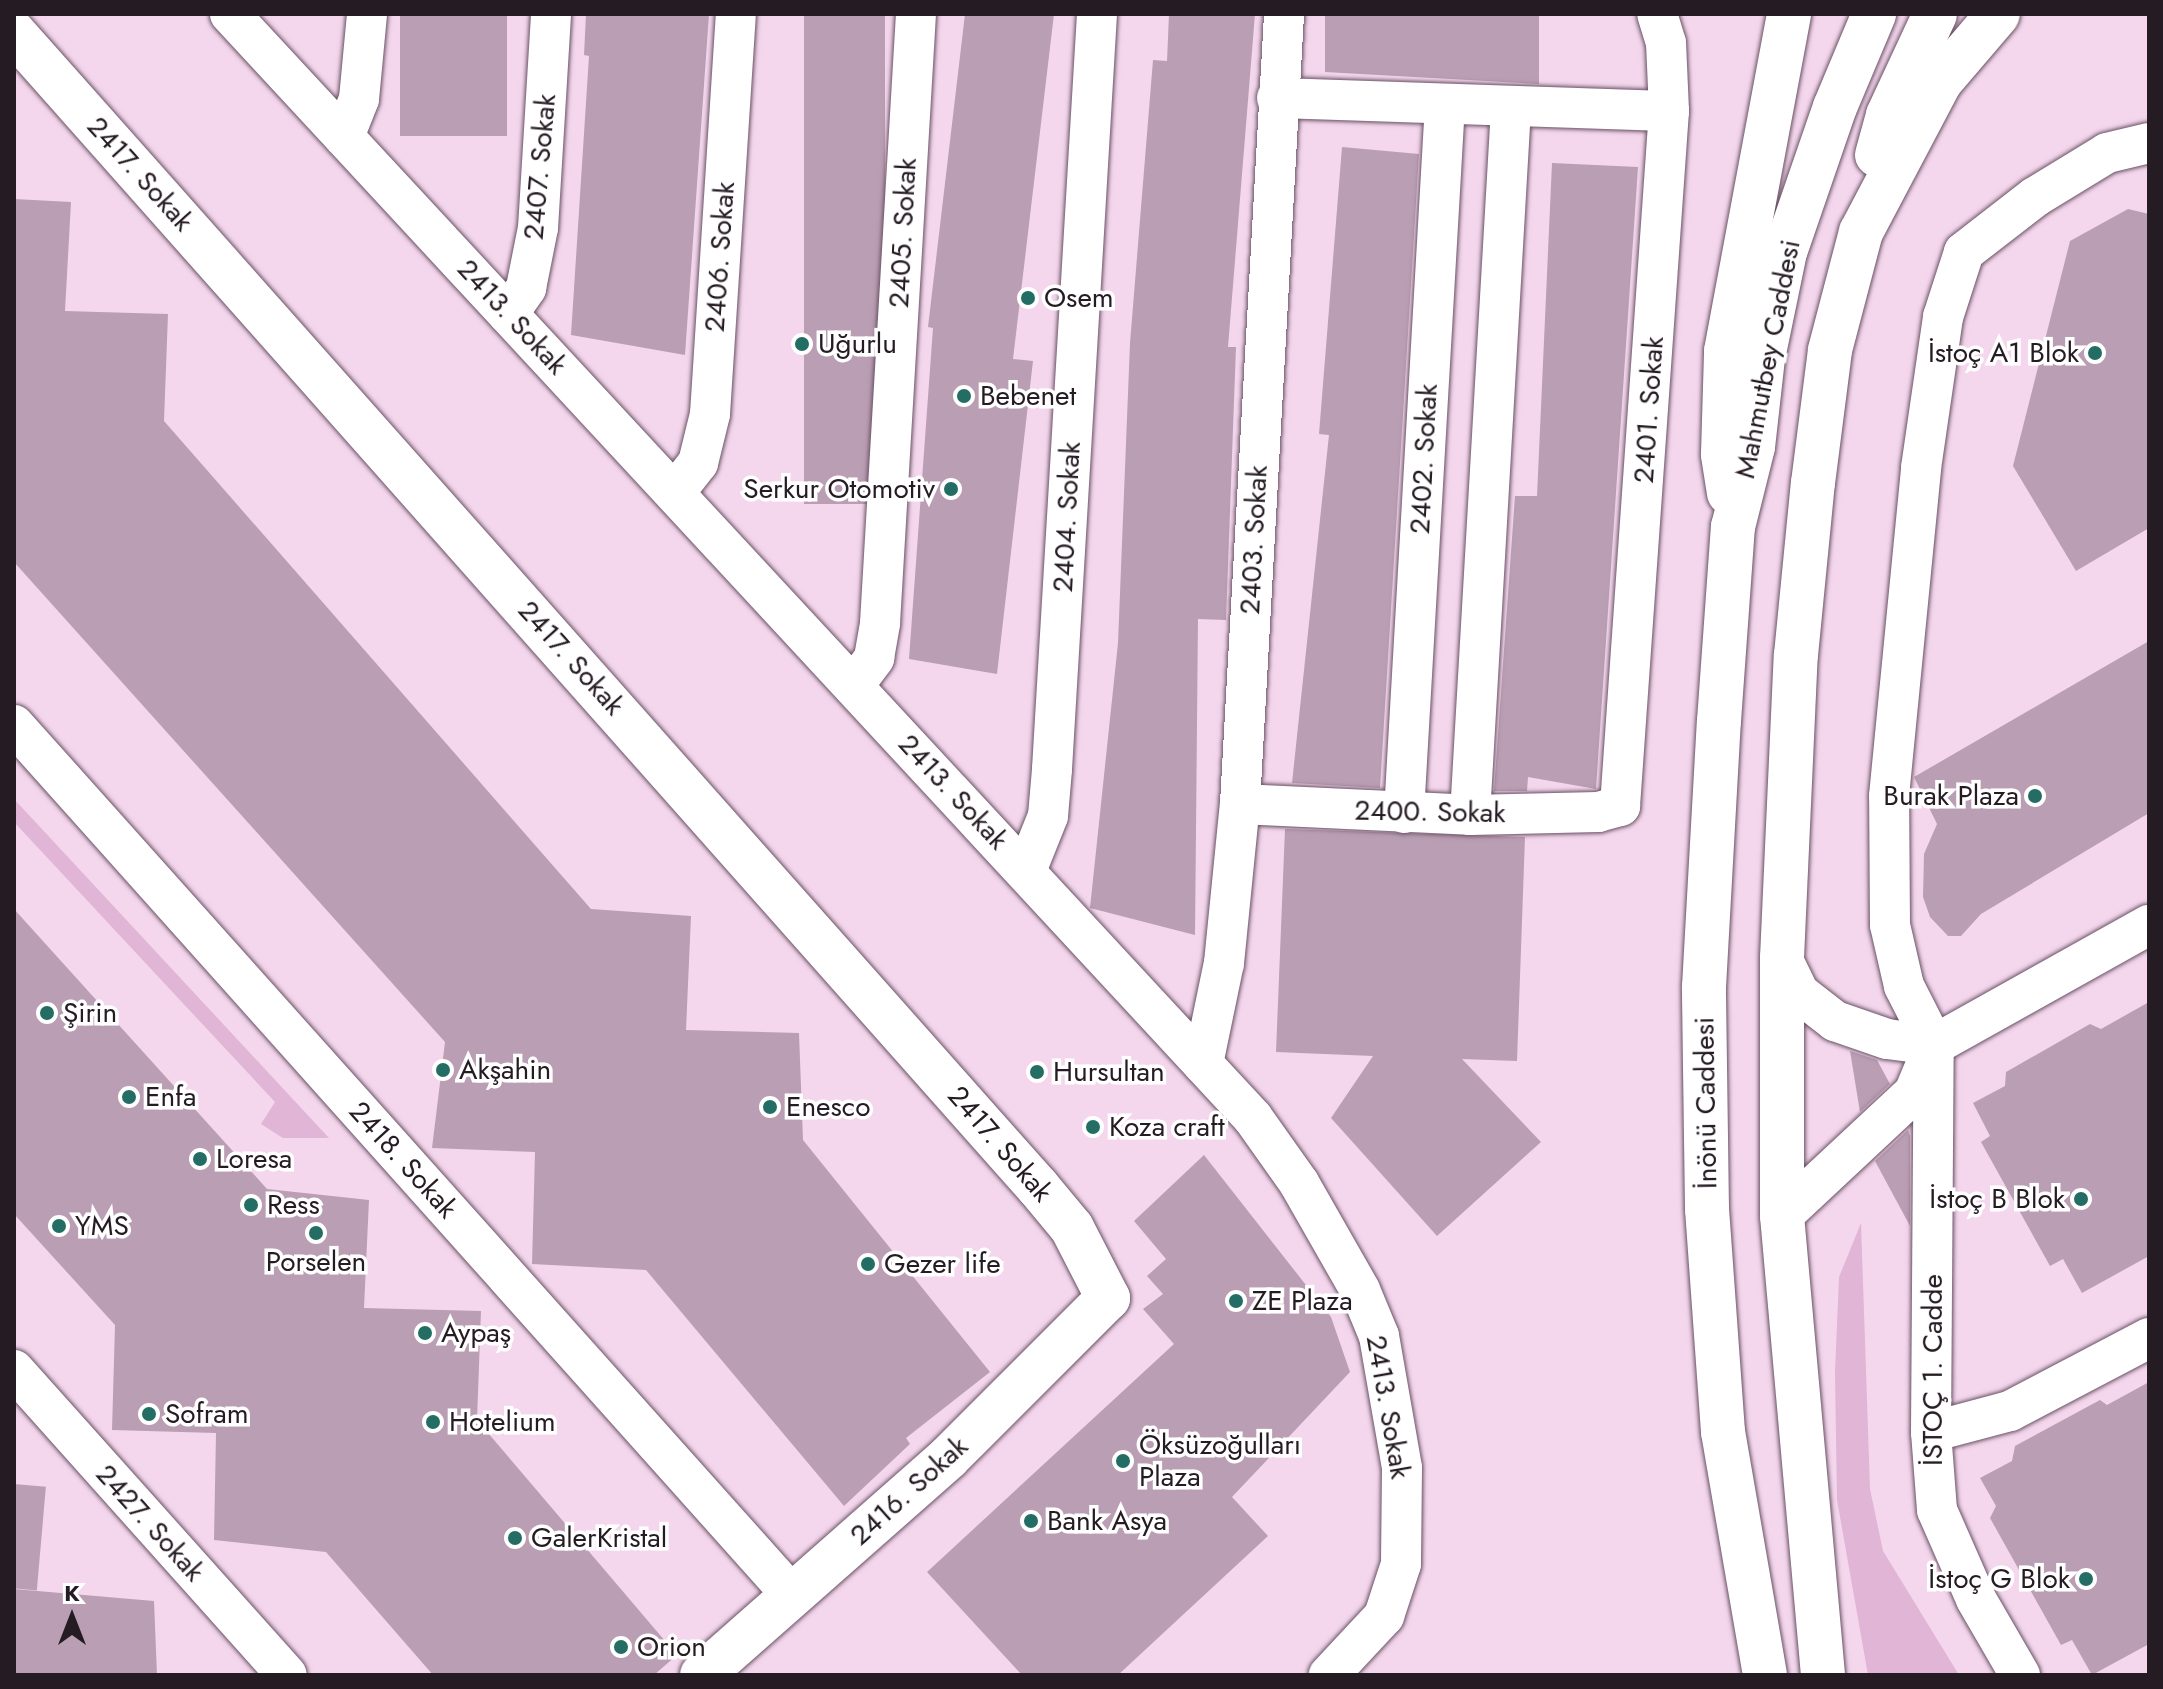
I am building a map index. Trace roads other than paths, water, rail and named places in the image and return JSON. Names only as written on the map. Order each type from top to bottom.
[{"type":"main road","points":[[1733,527],[1723,454],[1726,351],[1789,14]]},
{"type":"main road","name":"Mahmutbey Caddesi","points":[[1733,527],[1753,447],[1763,358],[1785,252],[1835,107],[1874,14]]},
{"type":"main road","points":[[1823,1675],[1790,1346],[1782,1216],[1782,958],[1796,655],[1830,350],[1888,115],[1935,14]]},
{"type":"main road","points":[[1861,232],[1940,82],[1998,14]]},
{"type":"main road","name":"2417. Sokak","points":[[14,33],[1038,1187],[1072,1228],[1108,1298]]},
{"type":"main road","name":"İnönü Caddesi","points":[[1733,527],[1705,961],[1703,1117],[1723,1432],[1765,1675]]},
{"type":"main road","name":"2416. Sokak","points":[[702,1675],[948,1458],[1108,1298]]},
{"type":"main road","points":[[1816,1582],[1846,1675]]},
{"type":"street","name":"2413. Sokak","points":[[230,14],[676,491],[1253,1118],[1291,1171],[1360,1290],[1379,1336],[1393,1402],[1402,1468],[1401,1564],[1384,1616],[1329,1675]]},
{"type":"street","points":[[344,137],[359,99],[367,14]]},
{"type":"street","name":"2407. Sokak","points":[[508,314],[526,288],[538,228],[551,14]]},
{"type":"street","name":"2406. Sokak","points":[[676,491],[698,463],[710,414],[736,14]]},
{"type":"street","name":"2405. Sokak","points":[[854,685],[874,658],[880,623],[916,14]]},
{"type":"street","name":"2404. Sokak","points":[[1026,871],[1048,816],[1052,769],[1097,14]]},
{"type":"street","name":"2403. Sokak","points":[[1203,1064],[1224,963],[1240,804],[1284,14]]},
{"type":"street","name":"2401. Sokak","points":[[1620,806],[1669,111],[1666,43],[1657,14]]},
{"type":"street","points":[[1277,98],[1669,111]]},
{"type":"street","name":"2402. Sokak","points":[[1404,813],[1445,104]]},
{"type":"street","points":[[1470,815],[1511,108]]},
{"type":"street","points":[[1782,1216],[1914,1093],[1934,1045],[1904,986],[1890,925],[1889,796],[1921,468],[1943,317],[1964,252],[2035,197],[2107,153],[2149,143]]},
{"type":"street","name":"2418. Sokak","points":[[14,725],[792,1595]]},
{"type":"street","name":"2400. Sokak","points":[[1240,804],[1470,815],[1598,812],[1620,806]]},
{"type":"street","points":[[1782,958],[1799,993],[1835,1021],[1887,1039],[1934,1045],[2149,925]]},
{"type":"street","name":"İSTOÇ 1. Cadde","points":[[1934,1045],[1931,1432],[1937,1510],[1976,1599],[2020,1675]]},
{"type":"street","points":[[1931,1432],[2010,1411],[2149,1338]]},
{"type":"street","name":"2427. Sokak","points":[[14,1370],[287,1675]]},
{"type":"place","name":"Osem","points":[[1028,298]]},
{"type":"place","name":"Uğurlu","points":[[802,344]]},
{"type":"place","name":"İstoç A1 Blok","points":[[2095,353]]},
{"type":"place","name":"Bebenet","points":[[964,396]]},
{"type":"place","name":"Serkur Otomotiv","points":[[951,489]]},
{"type":"place","name":"Burak Plaza","points":[[2035,796]]},
{"type":"place","name":"Şirin","points":[[47,1013]]},
{"type":"place","name":"Akşahin","points":[[443,1070]]},
{"type":"place","name":"Hursultan","points":[[1037,1072]]},
{"type":"place","name":"Enfa","points":[[129,1097]]},
{"type":"place","name":"Enesco","points":[[770,1107]]},
{"type":"place","name":"Koza craft","points":[[1093,1127]]},
{"type":"place","name":"Loresa","points":[[200,1159]]},
{"type":"place","name":"İstoç B Blok","points":[[2081,1199]]},
{"type":"place","name":"Ress","points":[[251,1205]]},
{"type":"place","name":"YMS","points":[[59,1226]]},
{"type":"place","name":"Porselen","points":[[316,1233]]},
{"type":"place","name":"Gezer life","points":[[868,1264]]},
{"type":"place","name":"ZE Plaza","points":[[1236,1301]]},
{"type":"place","name":"Aypaş","points":[[425,1333]]},
{"type":"place","name":"Sofram","points":[[149,1414]]},
{"type":"place","name":"Hotelium","points":[[433,1422]]},
{"type":"place","name":"Öksüzoğulları Plaza","points":[[1123,1461]]},
{"type":"place","name":"Bank Asya","points":[[1031,1521]]},
{"type":"place","name":"GalerKristal","points":[[515,1538]]},
{"type":"place","name":"İstoç G Blok","points":[[2086,1579]]},
{"type":"place","name":"Orion","points":[[621,1647]]}]
